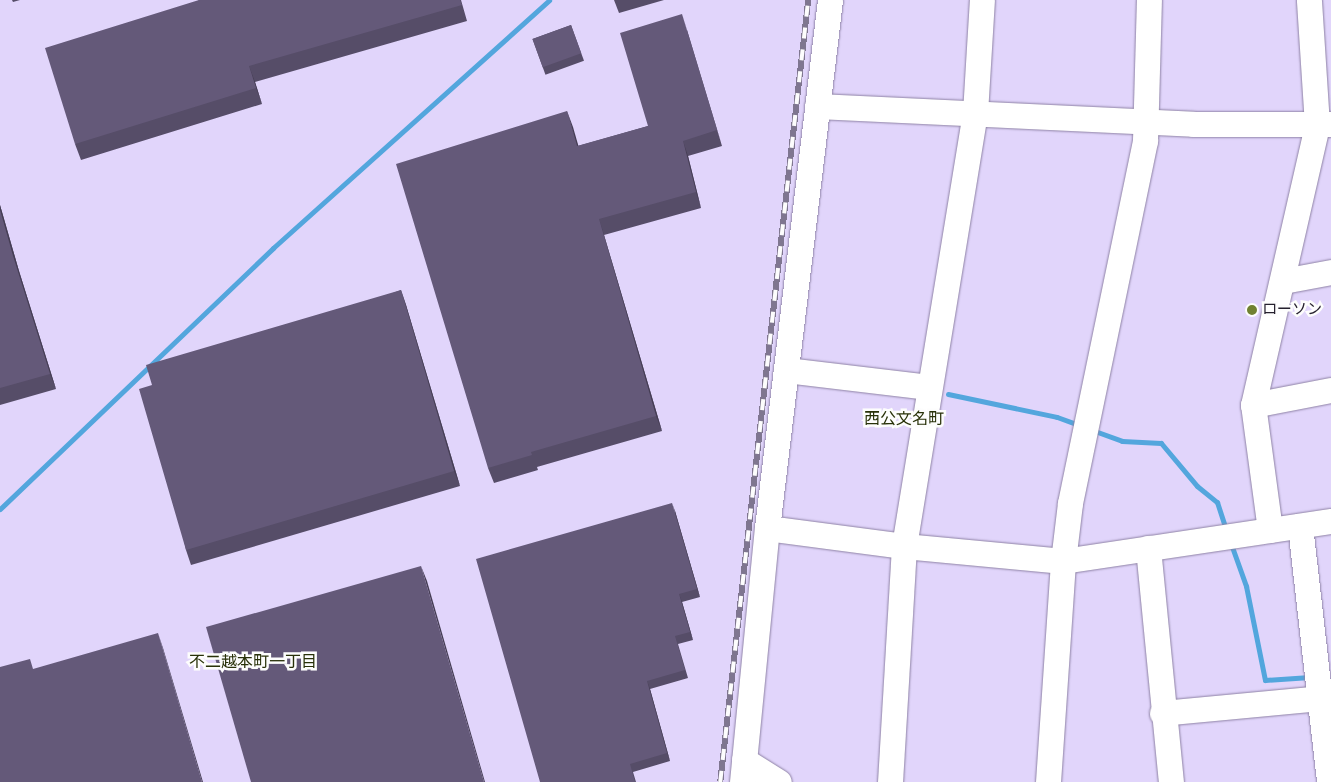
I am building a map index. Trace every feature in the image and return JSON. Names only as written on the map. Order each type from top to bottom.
[{"type":"street","points":[[779,782],[743,771],[767,528],[830,0]]},
{"type":"street","points":[[890,782],[904,546],[975,113],[982,0]]},
{"type":"street","points":[[1048,782],[1063,561],[1070,503],[1148,122],[1150,0]]},
{"type":"street","points":[[1270,530],[1253,406],[1283,281],[1324,125],[1309,0]]},
{"type":"street","points":[[817,106],[1148,122],[1324,125]]},
{"type":"street","points":[[1283,281],[1331,272]]},
{"type":"street","points":[[786,370],[930,387]]},
{"type":"street","points":[[1253,406],[1331,390]]},
{"type":"street","points":[[767,528],[904,546],[1063,561],[1331,521]]},
{"type":"street","points":[[1300,526],[1325,697],[1329,782]]},
{"type":"street","points":[[1148,548],[1162,713],[1171,782]]},
{"type":"street","points":[[1162,713],[1325,697]]},
{"type":"building","points":[[199,0],[460,0],[462,5],[249,66],[256,88],[75,144],[45,48]]},
{"type":"building","points":[[682,14],[717,130],[683,141],[696,192],[599,219],[656,416],[531,452],[532,455],[488,468],[396,164],[567,111],[577,146],[648,126],[620,33]]},
{"type":"building","points":[[571,25],[581,53],[543,67],[532,39]]},
{"type":"building","points":[[0,210],[50,374],[0,388]]},
{"type":"building","points":[[401,290],[454,471],[186,550],[139,389],[152,385],[146,365]]},
{"type":"building","points":[[672,503],[697,589],[679,594],[690,632],[675,636],[685,670],[647,681],[667,753],[630,764],[635,782],[540,782],[476,559]]},
{"type":"building","points":[[421,566],[484,782],[251,782],[206,627]]},
{"type":"building","points":[[158,633],[202,782],[0,782],[0,667],[30,659],[33,669]]},
{"type":"waterway","points":[[0,509],[273,248],[549,0]]},
{"type":"waterway","points":[[948,394],[1057,417],[1079,425]]},
{"type":"waterway","points":[[1092,430],[1122,441],[1161,443],[1197,486],[1217,502],[1226,529]]},
{"type":"waterway","points":[[1231,544],[1246,586],[1265,680],[1310,677]]},
{"type":"railway","points":[[720,782],[808,0]]},
{"type":"place","name":"ローソン","points":[[1252,310]]},
{"type":"district","name":"西公文名町","points":[[904,419]]},
{"type":"district","name":"不二越本町一丁目","points":[[253,662]]}]
